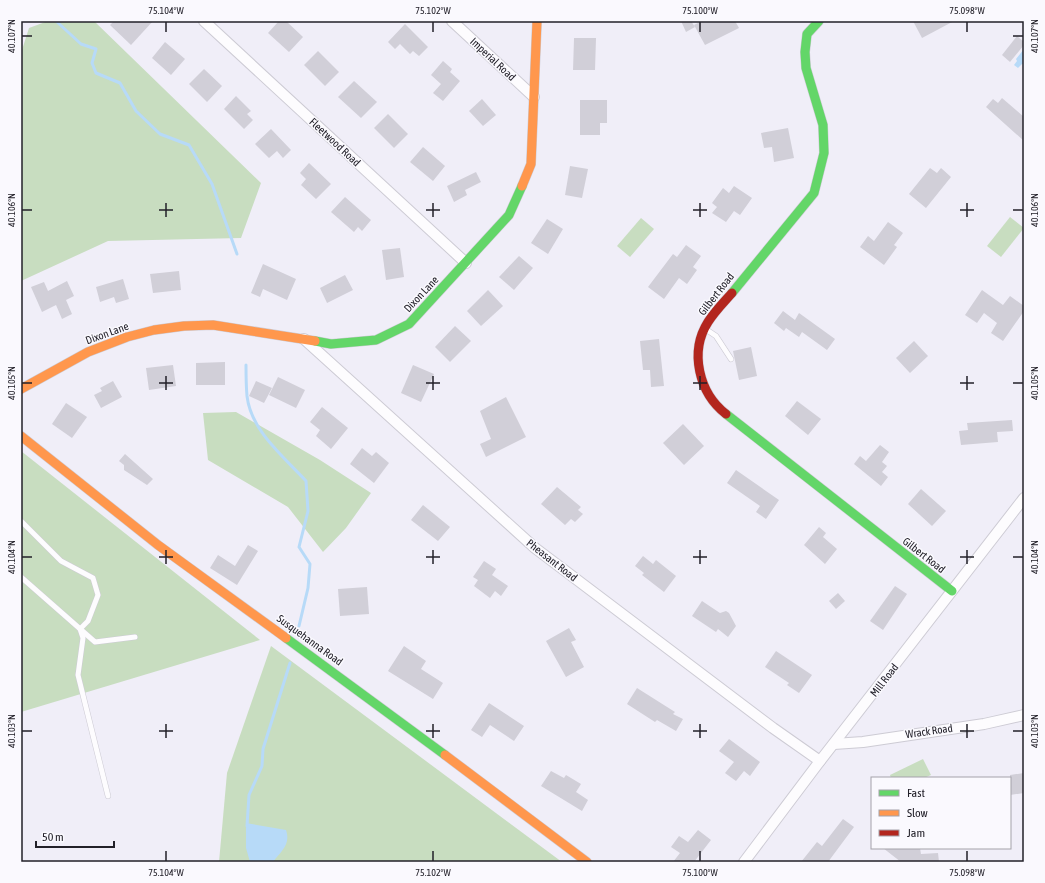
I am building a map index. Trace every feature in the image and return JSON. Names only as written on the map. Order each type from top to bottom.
[{"type":"street","name":"Fleetwood Road","points":[[204,21],[466,262]]},
{"type":"street","name":"Imperial Road","points":[[452,21],[534,97]]},
{"type":"street","name":"Dixon Lane","points":[[21,389],[88,352],[127,337],[154,330],[184,326],[213,325],[303,338],[331,344],[358,343],[376,340],[410,324],[509,215],[531,164],[537,21]]},
{"type":"street","name":"Gilbert Road","points":[[818,21],[807,34],[804,52],[806,68],[823,125],[824,153],[814,193],[708,322],[701,337],[698,365],[702,384],[713,402],[952,591]]},
{"type":"street","name":"Pheasant Road","points":[[303,338],[535,548],[773,728],[820,761]]},
{"type":"street","name":"Susquehanna Road","points":[[21,436],[158,545],[347,682],[587,862]]},
{"type":"street","name":"Mill Road","points":[[744,862],[820,761],[1024,498]]},
{"type":"street","name":"Wrack Road","points":[[834,744],[863,742],[984,724],[1024,715]]},
{"type":"lane","points":[[705,329],[716,336],[731,359]]},
{"type":"lane","points":[[21,521],[61,561],[93,578],[98,595],[88,621],[80,629]]},
{"type":"lane","points":[[21,577],[95,642],[135,637]]},
{"type":"lane","points":[[80,629],[83,638],[78,675],[108,796]]},
{"type":"green space","points":[[48,21],[94,21],[261,183],[241,238],[108,241],[21,281],[21,53],[29,28]]},
{"type":"green space","points":[[1010,217],[1024,228],[1001,257],[987,246]]},
{"type":"green space","points":[[641,218],[654,229],[630,257],[617,246]]},
{"type":"green space","points":[[236,412],[320,460],[371,493],[346,528],[323,552],[288,507],[208,460],[203,413]]},
{"type":"green space","points":[[21,451],[260,640],[21,712]]},
{"type":"green space","points":[[271,646],[562,862],[219,862],[227,773]]},
{"type":"green space","points":[[923,759],[931,775],[926,777],[891,777],[890,775]]},
{"type":"water","points":[[1024,49],[1024,64],[1018,68],[1014,65],[1017,61],[1016,59]]},
{"type":"water","points":[[246,823],[286,830],[286,844],[273,862],[250,862],[246,848]]},
{"type":"building","points":[[114,21],[153,21],[131,45],[110,25]]},
{"type":"building","points":[[279,21],[286,21],[303,37],[289,52],[268,33]]},
{"type":"building","points":[[681,21],[691,21],[695,27],[686,32]]},
{"type":"building","points":[[702,21],[735,21],[739,28],[705,45],[694,25]]},
{"type":"building","points":[[913,21],[954,21],[922,38]]},
{"type":"building","points":[[405,24],[428,47],[419,56],[413,51],[410,54],[400,44],[395,49],[388,42]]},
{"type":"building","points":[[1017,36],[1024,42],[1024,45],[1010,62],[1002,55]]},
{"type":"building","points":[[574,38],[596,38],[595,70],[573,70]]},
{"type":"building","points":[[165,42],[185,59],[171,75],[152,58]]},
{"type":"building","points":[[318,51],[339,72],[325,86],[304,65]]},
{"type":"building","points":[[443,61],[452,69],[450,72],[460,81],[443,101],[433,93],[441,84],[431,75]]},
{"type":"building","points":[[204,69],[222,86],[207,102],[189,84]]},
{"type":"building","points":[[354,81],[377,102],[361,118],[338,97]]},
{"type":"building","points":[[236,96],[251,111],[247,114],[253,120],[244,129],[224,109]]},
{"type":"building","points":[[1002,98],[1024,117],[1024,141],[986,107],[993,99],[998,103]]},
{"type":"building","points":[[482,99],[496,115],[483,126],[469,111]]},
{"type":"building","points":[[580,100],[607,100],[607,123],[600,123],[600,135],[580,135]]},
{"type":"building","points":[[388,114],[408,134],[394,148],[374,128]]},
{"type":"building","points":[[788,128],[794,158],[774,162],[772,147],[764,148],[761,133]]},
{"type":"building","points":[[271,129],[291,150],[283,158],[277,151],[269,158],[255,144]]},
{"type":"building","points":[[423,147],[445,166],[433,181],[410,162]]},
{"type":"building","points":[[309,163],[331,184],[316,199],[301,185],[306,179],[300,173]]},
{"type":"building","points":[[570,166],[588,169],[582,198],[565,195]]},
{"type":"building","points":[[930,168],[937,173],[941,168],[951,177],[926,208],[909,194]]},
{"type":"building","points":[[476,172],[481,182],[465,190],[467,195],[454,202],[447,186]]},
{"type":"building","points":[[734,186],[752,198],[740,215],[734,211],[726,222],[712,213],[717,207],[712,203],[723,188],[729,193]]},
{"type":"building","points":[[345,197],[371,220],[362,231],[358,227],[354,232],[331,212]]},
{"type":"building","points":[[547,219],[563,229],[548,254],[531,243]]},
{"type":"building","points":[[888,222],[903,233],[894,245],[897,247],[884,265],[860,247],[868,236],[874,241]]},
{"type":"building","points":[[686,245],[701,256],[693,267],[697,270],[687,284],[679,278],[664,299],[648,287],[673,254],[677,257]]},
{"type":"building","points":[[400,248],[404,277],[386,280],[382,250]]},
{"type":"building","points":[[519,256],[533,268],[514,290],[499,277]]},
{"type":"building","points":[[263,264],[296,279],[287,300],[263,289],[260,297],[251,293]]},
{"type":"building","points":[[179,271],[181,290],[153,293],[150,274]]},
{"type":"building","points":[[345,275],[353,290],[327,303],[320,288]]},
{"type":"building","points":[[123,279],[129,299],[116,303],[114,297],[100,302],[96,287]]},
{"type":"building","points":[[67,281],[74,296],[66,300],[72,314],[62,319],[56,305],[42,312],[31,287],[44,282],[48,291]]},
{"type":"building","points":[[488,290],[503,306],[481,326],[467,311]]},
{"type":"building","points":[[982,290],[1003,305],[1010,296],[1024,306],[1024,311],[1003,341],[991,333],[997,323],[984,313],[977,323],[965,315]]},
{"type":"building","points":[[783,311],[795,320],[799,313],[835,339],[827,350],[802,332],[799,337],[786,328],[784,331],[774,323]]},
{"type":"building","points":[[455,326],[471,341],[450,362],[435,347]]},
{"type":"building","points":[[659,339],[664,386],[651,387],[650,370],[643,370],[640,341]]},
{"type":"building","points":[[914,341],[928,356],[910,373],[896,358]]},
{"type":"building","points":[[751,347],[757,376],[739,380],[733,351]]},
{"type":"building","points":[[225,362],[225,385],[196,385],[196,363]]},
{"type":"building","points":[[173,365],[176,386],[149,390],[146,368]]},
{"type":"building","points":[[413,365],[434,374],[421,402],[401,393]]},
{"type":"building","points":[[278,377],[305,390],[296,408],[269,395]]},
{"type":"building","points":[[113,381],[122,397],[101,408],[94,395],[102,391],[100,388]]},
{"type":"building","points":[[256,381],[272,388],[264,403],[249,396]]},
{"type":"building","points":[[506,397],[526,437],[486,457],[480,444],[491,439],[480,411]]},
{"type":"building","points":[[797,401],[821,419],[808,435],[785,416]]},
{"type":"building","points":[[66,403],[87,417],[72,438],[52,424]]},
{"type":"building","points":[[322,407],[348,428],[331,449],[316,436],[320,430],[310,422]]},
{"type":"building","points":[[1012,420],[1013,431],[997,432],[998,442],[961,445],[959,431],[968,430],[967,423]]},
{"type":"building","points":[[683,424],[704,446],[684,465],[663,443]]},
{"type":"building","points":[[880,445],[889,452],[882,462],[887,466],[882,472],[888,477],[881,486],[854,464],[860,456],[866,461]]},
{"type":"building","points":[[362,448],[372,456],[376,452],[389,463],[374,483],[350,464]]},
{"type":"building","points":[[125,454],[153,479],[147,485],[124,470],[124,465],[119,461]]},
{"type":"building","points":[[736,470],[779,500],[766,519],[756,512],[760,506],[727,483]]},
{"type":"building","points":[[557,487],[581,507],[578,510],[583,514],[575,522],[571,519],[565,525],[541,504]]},
{"type":"building","points":[[921,489],[946,511],[932,526],[908,504]]},
{"type":"building","points":[[423,505],[450,527],[438,541],[411,520]]},
{"type":"building","points":[[819,527],[826,533],[823,537],[837,549],[825,564],[804,545]]},
{"type":"building","points":[[248,545],[258,551],[237,585],[210,568],[218,555],[235,566]]},
{"type":"building","points":[[643,556],[653,564],[656,560],[676,576],[664,592],[642,575],[644,573],[635,566]]},
{"type":"building","points":[[484,561],[496,569],[492,575],[508,586],[501,596],[495,591],[490,598],[474,586],[478,580],[473,577]]},
{"type":"building","points":[[895,586],[907,594],[883,630],[870,621]]},
{"type":"building","points":[[367,587],[369,614],[340,616],[338,589]]},
{"type":"building","points":[[838,593],[845,601],[836,609],[829,601]]},
{"type":"building","points":[[702,601],[720,613],[726,611],[729,613],[736,626],[728,637],[718,629],[716,632],[692,616]]},
{"type":"building","points":[[569,628],[576,640],[571,642],[584,667],[566,677],[546,641]]},
{"type":"building","points":[[404,646],[426,661],[421,669],[443,683],[433,699],[388,671]]},
{"type":"building","points":[[776,651],[812,675],[799,693],[787,685],[789,683],[765,667]]},
{"type":"building","points":[[637,688],[675,712],[673,714],[683,719],[676,731],[657,720],[655,722],[627,704]]},
{"type":"building","points":[[489,703],[524,726],[514,741],[490,725],[482,737],[471,730]]},
{"type":"building","points":[[729,739],[760,762],[750,776],[744,771],[736,781],[725,773],[734,762],[719,751]]},
{"type":"building","points":[[551,771],[564,778],[566,775],[581,784],[576,792],[588,800],[582,811],[541,786]]},
{"type":"building","points":[[1024,773],[1024,793],[1011,795],[1010,775]]},
{"type":"building","points":[[843,819],[854,827],[828,862],[801,862],[817,842],[822,846]]},
{"type":"building","points":[[698,830],[711,840],[694,862],[673,862],[680,853],[671,847],[679,836],[688,842]]},
{"type":"building","points":[[884,849],[920,849],[921,854],[938,853],[939,862],[901,862]]},
{"type":"waterway","points":[[56,21],[81,44],[96,49],[92,63],[96,73],[120,83],[136,111],[160,134],[189,145],[212,184],[237,254]]},
{"type":"waterway","points":[[246,365],[247,396],[255,421],[270,443],[306,481],[308,511],[299,547],[310,564],[308,588],[299,626]]},
{"type":"waterway","points":[[247,826],[249,795],[262,766],[263,749],[290,663]]},
{"type":"traffic: fast","points":[[732,293],[814,193],[824,153],[823,125],[806,68],[805,52],[807,34],[819,21]]},
{"type":"traffic: fast","points":[[315,341],[331,344],[376,340],[409,324],[509,215],[522,186]]},
{"type":"traffic: fast","points":[[726,414],[952,591]]},
{"type":"traffic: fast","points":[[286,638],[445,755]]},
{"type":"traffic: slow","points":[[522,186],[531,164],[537,21]]},
{"type":"traffic: slow","points":[[21,389],[88,352],[127,337],[154,330],[184,326],[213,325],[315,341]]},
{"type":"traffic: slow","points":[[21,436],[158,545],[286,638]]},
{"type":"traffic: slow","points":[[445,755],[587,862]]},
{"type":"traffic: jam","points":[[726,414],[709,395],[703,384],[698,359],[702,334],[708,322],[732,293]]}]
